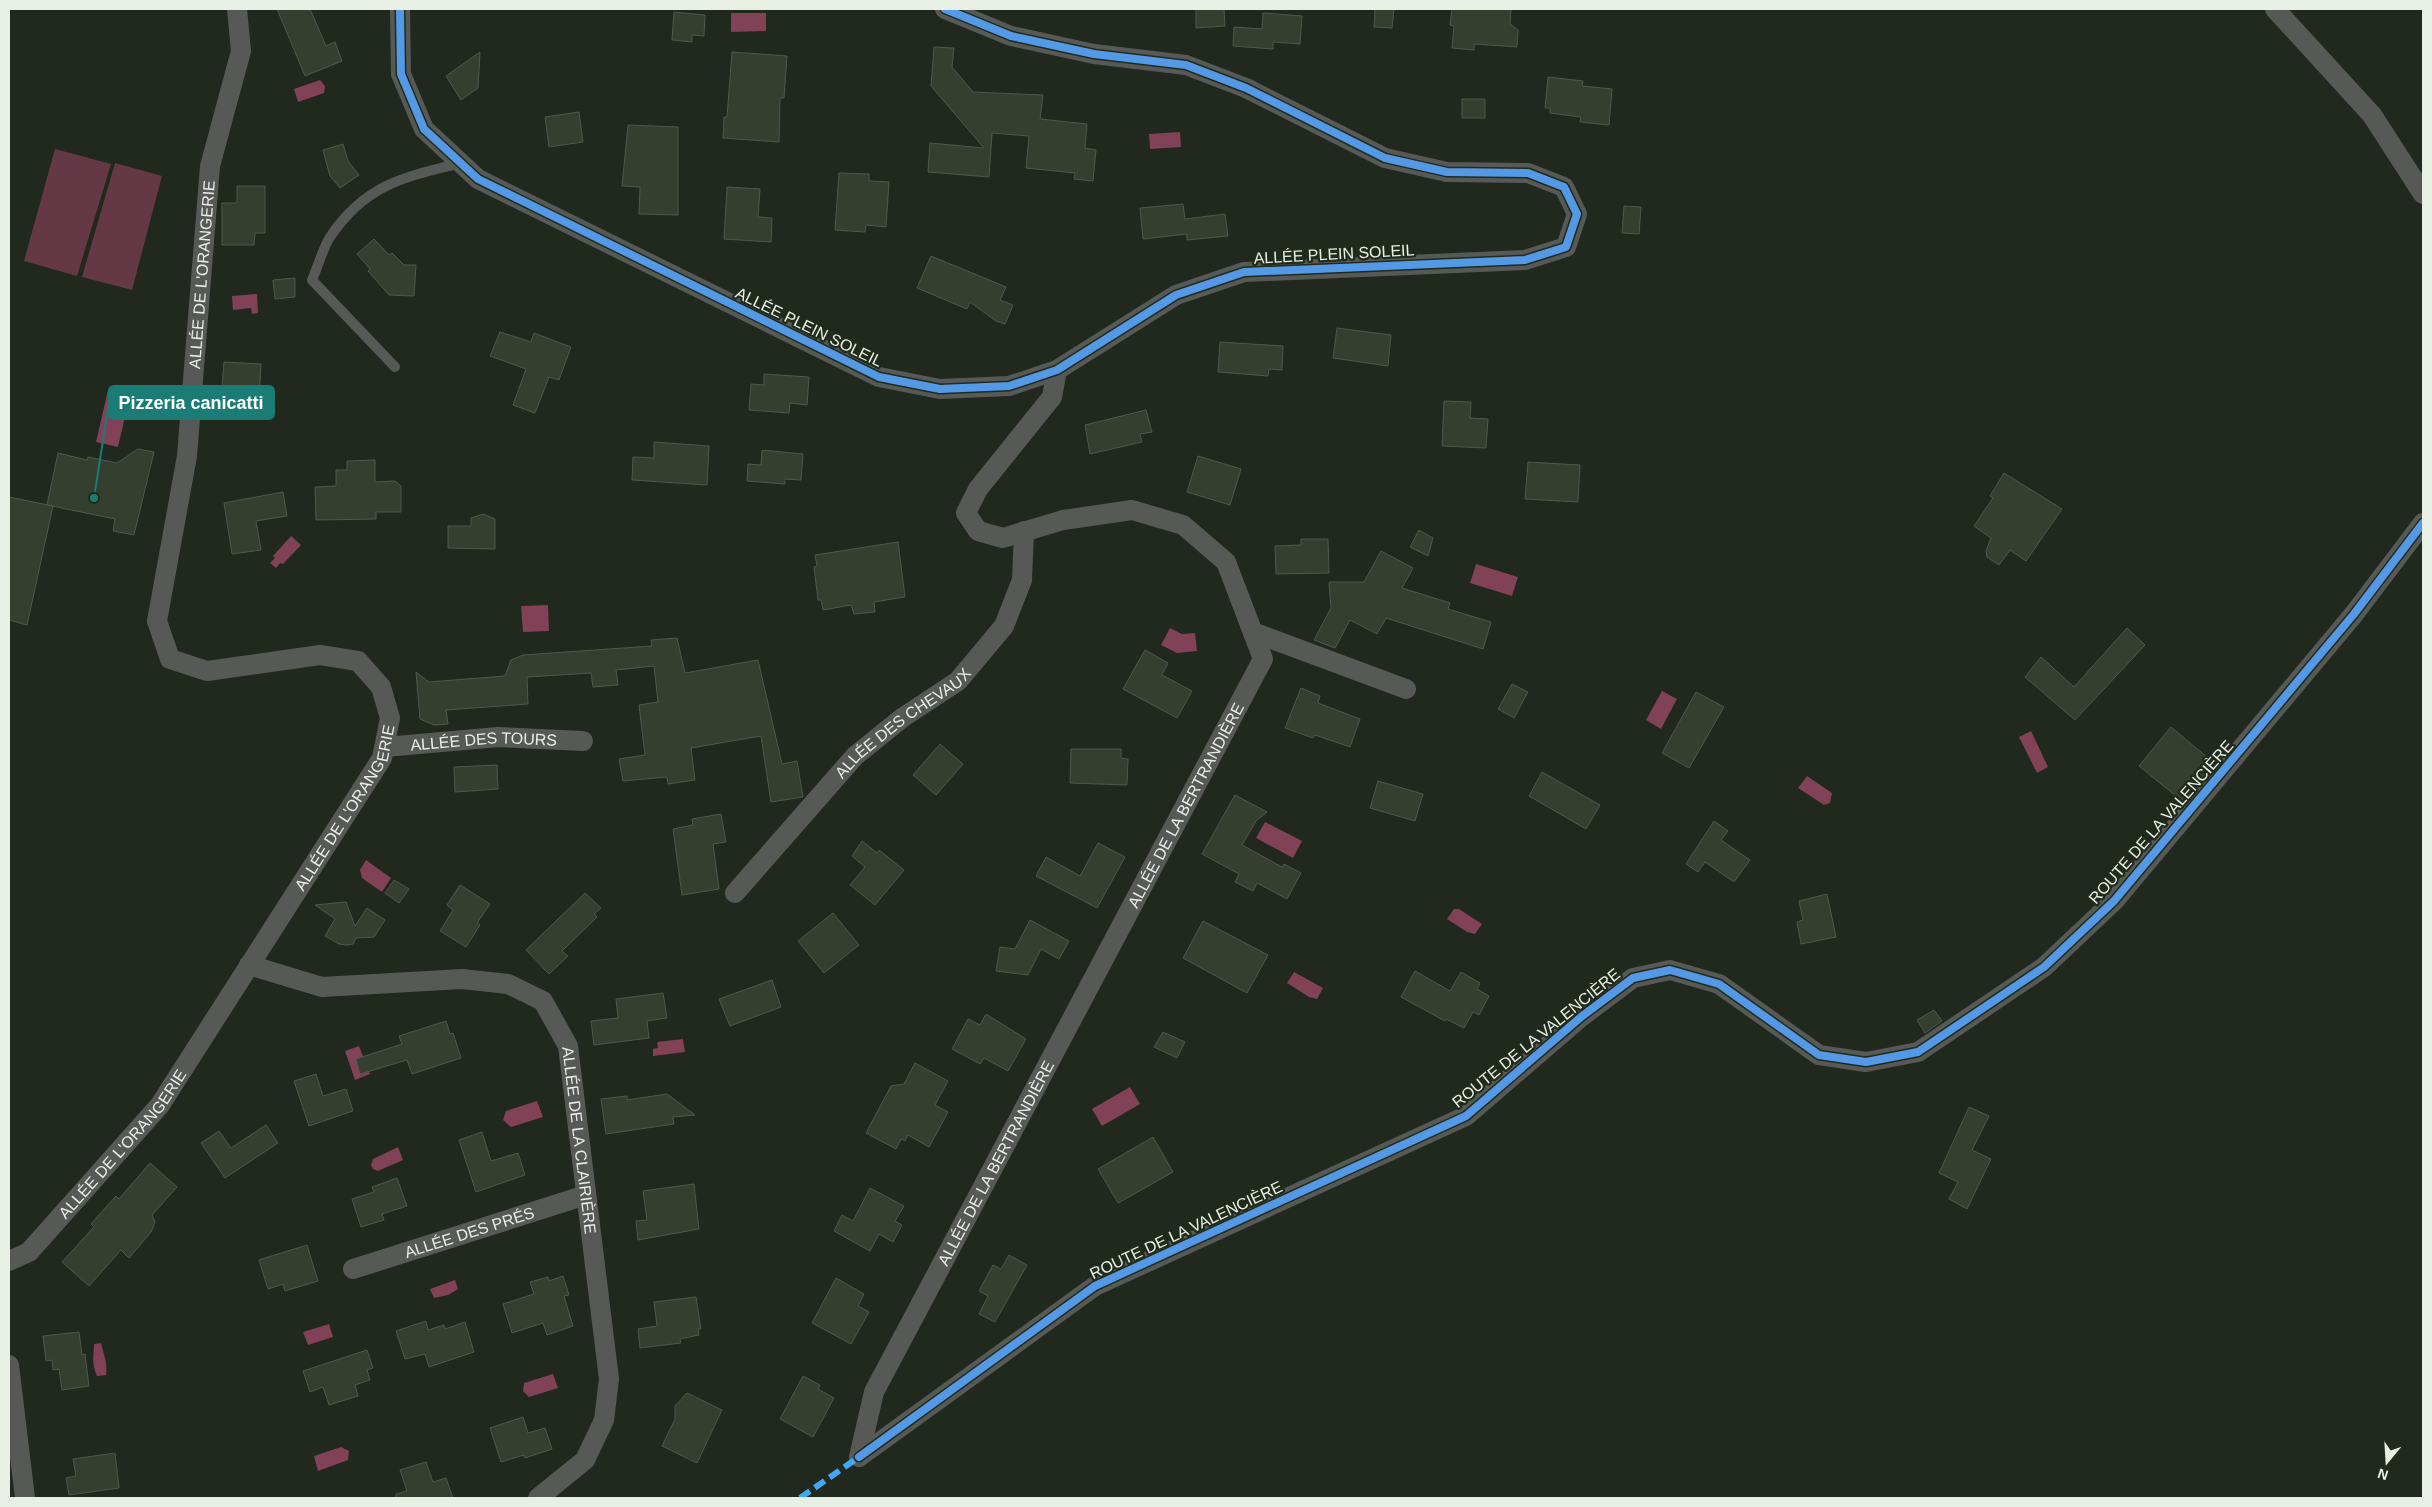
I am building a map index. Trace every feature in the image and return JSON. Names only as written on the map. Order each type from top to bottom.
[{"type":"street","name":"ALLÉE DE L'ORANGERIE","points":[[9,1261],[29,1252],[160,1105],[382,758],[385,747],[390,718],[381,687],[358,661],[320,655],[207,671],[170,659],[157,621],[187,456],[210,166],[241,51],[237,9]]},
{"type":"street","name":"ALLÉE PLEIN SOLEIL","points":[[400,9],[401,74],[424,129],[478,179],[879,377],[940,389],[1009,386],[1057,370],[1176,295],[1244,272],[1525,260],[1566,247],[1577,214],[1564,187],[1528,173],[1447,172],[1385,158],[1246,88],[1186,64],[1094,54],[1011,36],[945,9]]},
{"type":"street","points":[[2275,9],[2372,115],[2423,194]]},
{"type":"street","name":"ALLÉE DE LA BERTRANDIÈRE","points":[[859,1457],[874,1392],[1263,659],[1226,562],[1183,525],[1132,510],[1063,520],[1003,538],[978,531],[966,513],[978,489],[1052,397],[1057,370]]},
{"type":"street","name":"ROUTE DE LA VALENCIÈRE","points":[[859,1457],[943,1398],[1095,1286],[1466,1116],[1581,1016],[1632,978],[1670,970],[1719,984],[1819,1055],[1866,1062],[1918,1052],[2044,967],[2114,901],[2354,614],[2423,523]]},
{"type":"street","name":"ALLÉE DES CHEVAUX","points":[[735,893],[854,756],[902,718],[958,681],[1004,626],[1022,580],[1024,531]]},
{"type":"street","points":[[1253,632],[1406,690]]},
{"type":"street","name":"ALLÉE DES TOURS","points":[[385,747],[498,737],[583,741]]},
{"type":"street","name":"ALLÉE DE LA CLAIRIÈRE","points":[[250,965],[322,987],[462,979],[508,984],[543,1002],[568,1046],[609,1379],[604,1420],[585,1460],[538,1498]]},
{"type":"street","name":"ALLÉE DES PRÉS","points":[[353,1269],[586,1195]]},
{"type":"street","points":[[9,1365],[25,1498]]},
{"type":"lane","points":[[396,367],[312,280],[330,238],[362,199],[406,176],[461,163]]},
{"type":"shaded area","points":[[731,13],[766,13],[766,31],[731,32]]},
{"type":"shaded area","points":[[320,80],[325,86],[324,93],[298,102],[294,89]]},
{"type":"shaded area","points":[[1180,132],[1181,147],[1150,149],[1149,134]]},
{"type":"shaded area","points":[[55,149],[111,164],[77,276],[24,261]]},
{"type":"shaded area","points":[[115,163],[162,176],[132,290],[82,277]]},
{"type":"shaded area","points":[[257,294],[258,313],[252,314],[251,308],[233,310],[232,296]]},
{"type":"shaded area","points":[[108,390],[130,395],[118,447],[96,442]]},
{"type":"shaded area","points":[[291,536],[301,545],[283,564],[280,563],[276,568],[270,563],[275,558],[273,556]]},
{"type":"shaded area","points":[[1476,564],[1518,577],[1512,596],[1470,583]]},
{"type":"shaded area","points":[[548,605],[549,631],[523,632],[521,606]]},
{"type":"shaded area","points":[[1170,628],[1182,634],[1195,633],[1197,651],[1177,653],[1161,645]]},
{"type":"shaded area","points":[[1662,691],[1677,699],[1661,729],[1646,720]]},
{"type":"shaded area","points":[[2031,731],[2048,767],[2037,773],[2019,737]]},
{"type":"shaded area","points":[[1807,776],[1832,793],[1830,803],[1824,805],[1798,788]]},
{"type":"shaded area","points":[[1265,822],[1302,841],[1293,858],[1256,838]]},
{"type":"shaded area","points":[[366,860],[391,878],[382,892],[362,878],[360,870]]},
{"type":"shaded area","points":[[1454,909],[1459,909],[1482,924],[1475,934],[1467,932],[1447,919]]},
{"type":"shaded area","points":[[1294,972],[1323,988],[1317,999],[1309,997],[1287,983]]},
{"type":"shaded area","points":[[683,1039],[685,1052],[653,1056],[653,1049],[658,1048],[657,1042]]},
{"type":"shaded area","points":[[359,1046],[370,1074],[355,1080],[345,1051]]},
{"type":"shaded area","points":[[1130,1087],[1140,1104],[1102,1126],[1092,1109]]},
{"type":"shaded area","points":[[537,1101],[543,1117],[511,1127],[503,1120],[506,1111]]},
{"type":"shaded area","points":[[398,1147],[403,1160],[378,1171],[373,1169],[371,1165],[373,1159]]},
{"type":"shaded area","points":[[455,1280],[458,1289],[448,1295],[434,1298],[430,1289]]},
{"type":"shaded area","points":[[329,1324],[333,1337],[308,1345],[303,1332]]},
{"type":"shaded area","points":[[101,1343],[106,1362],[106,1375],[97,1376],[93,1363],[94,1344]]},
{"type":"shaded area","points":[[553,1374],[558,1388],[529,1397],[523,1391],[524,1383]]},
{"type":"shaded area","points":[[341,1447],[349,1451],[348,1460],[318,1471],[314,1456]]},
{"type":"building","points":[[277,9],[310,9],[326,46],[335,42],[342,61],[305,76]]},
{"type":"building","points":[[1196,9],[1224,9],[1225,26],[1196,28]]},
{"type":"building","points":[[1375,9],[1394,9],[1392,28],[1374,27]]},
{"type":"building","points":[[1452,9],[1511,9],[1510,24],[1518,30],[1517,47],[1474,44],[1474,50],[1452,48],[1454,26],[1450,25]]},
{"type":"building","points":[[674,12],[705,15],[704,36],[692,35],[692,42],[672,40]]},
{"type":"building","points":[[1263,13],[1302,16],[1300,44],[1273,42],[1273,49],[1233,46],[1234,27],[1262,29]]},
{"type":"building","points":[[934,47],[954,48],[952,67],[973,92],[1043,95],[1040,119],[1087,124],[1085,148],[1096,150],[1093,181],[1074,179],[1075,173],[1026,168],[1029,136],[992,133],[989,177],[928,172],[930,143],[984,148],[931,86]]},
{"type":"building","points":[[480,52],[478,88],[461,100],[446,76]]},
{"type":"building","points":[[732,52],[787,56],[784,98],[780,98],[779,142],[723,138],[724,117],[727,117]]},
{"type":"building","points":[[1548,77],[1583,81],[1582,86],[1612,89],[1609,125],[1580,122],[1581,117],[1550,113],[1550,108],[1545,108]]},
{"type":"building","points":[[1462,99],[1485,99],[1485,118],[1462,118]]},
{"type":"building","points":[[579,112],[583,142],[549,147],[545,117]]},
{"type":"building","points":[[628,125],[678,127],[678,215],[639,214],[640,187],[622,186]]},
{"type":"building","points":[[343,144],[348,161],[359,175],[340,188],[330,176],[323,150]]},
{"type":"building","points":[[839,173],[869,174],[869,181],[889,182],[886,227],[866,225],[865,232],[835,230]]},
{"type":"building","points":[[237,186],[265,186],[265,233],[255,233],[254,245],[222,245],[222,203],[237,203]]},
{"type":"building","points":[[727,187],[760,189],[758,217],[772,218],[771,242],[724,239]]},
{"type":"building","points":[[1183,204],[1185,219],[1225,214],[1228,236],[1187,240],[1187,234],[1143,239],[1140,208]]},
{"type":"building","points":[[1624,206],[1641,207],[1639,234],[1622,233]]},
{"type":"building","points":[[374,239],[389,255],[392,253],[404,265],[416,265],[414,296],[389,295],[368,271],[370,269],[357,254]]},
{"type":"building","points":[[931,256],[1006,287],[1000,300],[1013,305],[1005,324],[996,321],[970,302],[967,309],[917,288]]},
{"type":"building","points":[[295,278],[295,297],[275,299],[273,280]]},
{"type":"building","points":[[1337,328],[1391,335],[1388,366],[1333,358]]},
{"type":"building","points":[[500,332],[531,342],[534,333],[571,347],[559,380],[549,377],[535,413],[513,405],[526,369],[490,356]]},
{"type":"building","points":[[1220,342],[1283,346],[1282,370],[1269,369],[1268,376],[1218,372]]},
{"type":"building","points":[[224,362],[261,364],[259,399],[255,398],[254,414],[220,411]]},
{"type":"building","points":[[764,374],[809,377],[807,405],[790,403],[789,413],[749,410],[751,384],[764,385]]},
{"type":"building","points":[[1444,401],[1471,402],[1470,418],[1488,419],[1486,448],[1442,446]]},
{"type":"building","points":[[1146,410],[1152,432],[1140,434],[1142,442],[1090,454],[1085,425]]},
{"type":"building","points":[[654,442],[709,446],[707,485],[632,480],[633,457],[654,458]]},
{"type":"building","points":[[138,449],[154,452],[134,535],[113,531],[115,519],[47,505],[58,453],[87,460],[88,457],[117,463]]},
{"type":"building","points":[[762,450],[803,454],[801,480],[785,479],[785,484],[747,481],[748,464],[761,465]]},
{"type":"building","points":[[1198,456],[1241,469],[1230,505],[1187,492]]},
{"type":"building","points":[[375,460],[375,482],[395,481],[401,486],[401,512],[376,512],[376,519],[316,520],[315,487],[336,486],[336,470],[347,470],[347,461]]},
{"type":"building","points":[[1528,462],[1580,465],[1578,502],[1525,499]]},
{"type":"building","points":[[2004,473],[2062,509],[2026,561],[2010,550],[1999,565],[1987,557],[1986,551],[1991,538],[1974,526],[1993,498],[1990,496]]},
{"type":"building","points":[[283,492],[287,516],[256,521],[261,550],[232,554],[224,503]]},
{"type":"building","points":[[9,497],[53,506],[27,625],[9,620]]},
{"type":"building","points":[[483,514],[495,519],[495,549],[448,548],[448,526],[471,526],[471,518]]},
{"type":"building","points":[[1419,530],[1433,538],[1428,556],[1410,547]]},
{"type":"building","points":[[1301,539],[1328,539],[1329,573],[1276,574],[1275,546],[1301,545]]},
{"type":"building","points":[[898,542],[905,597],[874,602],[875,612],[854,614],[851,605],[823,610],[821,600],[818,600],[814,567],[817,566],[815,555]]},
{"type":"building","points":[[1381,551],[1413,568],[1402,588],[1450,603],[1448,609],[1491,622],[1483,649],[1386,618],[1377,634],[1350,620],[1335,648],[1314,640],[1331,608],[1329,582],[1364,582]]},
{"type":"building","points":[[2127,628],[2145,645],[2075,720],[2025,677],[2041,657],[2074,687]]},
{"type":"building","points":[[677,638],[685,673],[758,660],[782,764],[797,761],[803,797],[771,802],[761,736],[691,748],[695,780],[668,784],[667,777],[623,781],[619,759],[645,755],[639,705],[658,702],[654,666],[616,670],[618,685],[593,687],[591,673],[527,677],[528,704],[446,710],[448,724],[434,725],[420,719],[416,672],[429,682],[505,676],[511,660],[523,655],[652,646],[651,640]]},
{"type":"building","points":[[1145,650],[1168,663],[1162,675],[1192,691],[1177,718],[1123,689]]},
{"type":"building","points":[[1512,684],[1528,692],[1514,718],[1498,709]]},
{"type":"building","points":[[1301,688],[1320,696],[1318,703],[1360,719],[1350,747],[1315,735],[1313,738],[1285,728]]},
{"type":"building","points":[[1696,692],[1724,707],[1689,768],[1662,753]]},
{"type":"building","points":[[2171,727],[2214,763],[2182,801],[2139,766]]},
{"type":"building","points":[[940,744],[963,764],[936,795],[913,775]]},
{"type":"building","points":[[1071,749],[1121,749],[1121,758],[1128,759],[1127,785],[1070,783]]},
{"type":"building","points":[[497,765],[498,789],[455,792],[454,767]]},
{"type":"building","points":[[1542,772],[1600,805],[1586,829],[1529,796]]},
{"type":"building","points":[[1378,781],[1423,794],[1415,821],[1370,808]]},
{"type":"building","points":[[1235,795],[1267,812],[1256,821],[1242,845],[1282,867],[1284,864],[1301,873],[1287,899],[1257,883],[1253,891],[1235,882],[1239,874],[1202,854]]},
{"type":"building","points":[[721,814],[726,842],[713,844],[719,889],[682,895],[673,829],[693,825],[692,819]]},
{"type":"building","points":[[1714,821],[1728,831],[1721,840],[1750,860],[1734,882],[1705,862],[1698,872],[1686,864]]},
{"type":"building","points":[[862,841],[877,853],[879,850],[904,870],[875,905],[850,885],[865,867],[852,856]]},
{"type":"building","points":[[1098,843],[1125,857],[1097,908],[1036,876],[1046,857],[1080,876]]},
{"type":"building","points":[[394,880],[409,889],[399,903],[385,893]]},
{"type":"building","points":[[460,885],[490,904],[477,923],[480,925],[466,947],[440,931],[453,910],[447,905]]},
{"type":"building","points":[[585,893],[601,908],[594,914],[597,917],[562,951],[568,956],[549,974],[526,950]]},
{"type":"building","points":[[1827,894],[1836,937],[1801,944],[1797,922],[1803,920],[1799,901]]},
{"type":"building","points":[[346,902],[355,926],[367,908],[385,920],[374,937],[356,938],[353,944],[346,945],[339,944],[325,936],[335,919],[315,905]]},
{"type":"building","points":[[833,913],[859,945],[824,973],[798,941]]},
{"type":"building","points":[[1030,920],[1069,941],[1059,959],[1041,949],[1028,975],[996,971],[1000,947],[1015,949]]},
{"type":"building","points":[[1203,921],[1268,955],[1247,993],[1183,958]]},
{"type":"building","points":[[1415,971],[1450,991],[1461,972],[1480,983],[1477,989],[1489,996],[1479,1015],[1473,1012],[1464,1028],[1446,1019],[1445,1021],[1401,997]]},
{"type":"building","points":[[772,980],[781,1007],[730,1026],[719,999]]},
{"type":"building","points":[[663,993],[667,1018],[647,1021],[649,1038],[594,1045],[591,1021],[618,1018],[616,999]]},
{"type":"building","points":[[1934,1010],[1942,1021],[1925,1033],[1917,1020]]},
{"type":"building","points":[[986,1014],[1026,1039],[1008,1071],[984,1058],[980,1064],[952,1049],[968,1019],[980,1025]]},
{"type":"building","points":[[446,1021],[450,1034],[453,1033],[461,1058],[412,1074],[407,1060],[360,1074],[356,1059],[402,1044],[399,1036]]},
{"type":"building","points":[[1163,1032],[1185,1042],[1177,1058],[1154,1047]]},
{"type":"building","points":[[915,1063],[948,1081],[935,1105],[948,1112],[929,1147],[908,1135],[905,1141],[901,1139],[896,1149],[866,1133],[891,1086],[904,1084]]},
{"type":"building","points":[[316,1074],[323,1096],[346,1089],[353,1111],[309,1126],[294,1081]]},
{"type":"building","points":[[667,1094],[695,1115],[673,1117],[674,1124],[606,1134],[601,1099],[627,1096],[627,1100]]},
{"type":"building","points":[[1969,1107],[1989,1116],[1972,1150],[1991,1159],[1967,1209],[1949,1199],[1958,1182],[1939,1173]]},
{"type":"building","points":[[266,1125],[278,1143],[225,1178],[201,1143],[219,1131],[231,1148]]},
{"type":"building","points":[[482,1132],[491,1161],[518,1153],[525,1175],[476,1192],[459,1140]]},
{"type":"building","points":[[1153,1137],[1173,1172],[1118,1203],[1098,1169]]},
{"type":"building","points":[[150,1163],[177,1187],[152,1215],[155,1222],[151,1232],[129,1258],[121,1250],[89,1286],[62,1262],[94,1227],[91,1224],[116,1196],[119,1199]]},
{"type":"building","points":[[397,1178],[407,1206],[382,1214],[384,1220],[361,1227],[352,1199],[374,1192],[372,1187]]},
{"type":"building","points":[[694,1184],[699,1229],[638,1240],[636,1221],[647,1220],[643,1191]]},
{"type":"building","points":[[870,1188],[904,1206],[895,1221],[902,1225],[893,1242],[879,1234],[870,1251],[834,1231],[842,1215],[853,1221]]},
{"type":"building","points":[[307,1245],[318,1281],[285,1291],[283,1284],[268,1289],[259,1260]]},
{"type":"building","points":[[1009,1255],[1027,1265],[995,1322],[979,1314],[988,1296],[979,1291],[993,1265],[1001,1269]]},
{"type":"building","points":[[563,1276],[569,1295],[564,1296],[573,1326],[547,1335],[543,1323],[512,1333],[503,1304],[534,1294],[530,1282],[548,1277],[549,1281]]},
{"type":"building","points":[[836,1278],[864,1294],[858,1306],[869,1312],[851,1344],[812,1323]]},
{"type":"building","points":[[696,1297],[701,1329],[698,1329],[699,1335],[680,1339],[681,1343],[640,1348],[638,1329],[657,1326],[654,1302]]},
{"type":"building","points":[[426,1321],[428,1330],[444,1325],[445,1329],[465,1322],[474,1352],[429,1367],[425,1354],[405,1359],[396,1331]]},
{"type":"building","points":[[79,1332],[82,1355],[85,1354],[89,1386],[62,1390],[59,1369],[53,1370],[52,1360],[46,1361],[43,1336]]},
{"type":"building","points":[[367,1350],[373,1368],[367,1370],[370,1380],[355,1385],[358,1396],[329,1405],[323,1387],[310,1392],[303,1371]]},
{"type":"building","points":[[803,1376],[820,1385],[818,1389],[834,1398],[813,1437],[780,1419]]},
{"type":"building","points":[[687,1393],[722,1410],[697,1463],[662,1446],[675,1419],[675,1406]]},
{"type":"building","points":[[523,1417],[528,1433],[545,1428],[552,1449],[525,1458],[524,1455],[501,1462],[490,1428]]},
{"type":"building","points":[[115,1453],[119,1488],[69,1495],[66,1478],[76,1476],[73,1459]]},
{"type":"building","points":[[426,1462],[433,1482],[446,1478],[453,1498],[396,1498],[396,1494],[407,1491],[400,1470]]},
{"type":"marked path","points":[[800,1498],[859,1457]]},
{"type":"cycle path","points":[[400,9],[401,74],[424,129],[478,179],[879,377],[940,389],[1009,386],[1057,370],[1176,295],[1244,272],[1525,260],[1566,247],[1577,214],[1564,187],[1528,173],[1447,172],[1385,158],[1246,88],[1186,65],[1094,54],[1011,36],[945,9]]},
{"type":"cycle path","points":[[859,1457],[1095,1286],[1466,1116],[1581,1017],[1633,978],[1670,970],[1719,984],[1819,1055],[1866,1062],[1918,1052],[2044,967],[2114,901],[2354,614],[2423,523]]},
{"type":"place","name":"Pizzeria canicatti","points":[[94,498]]}]
